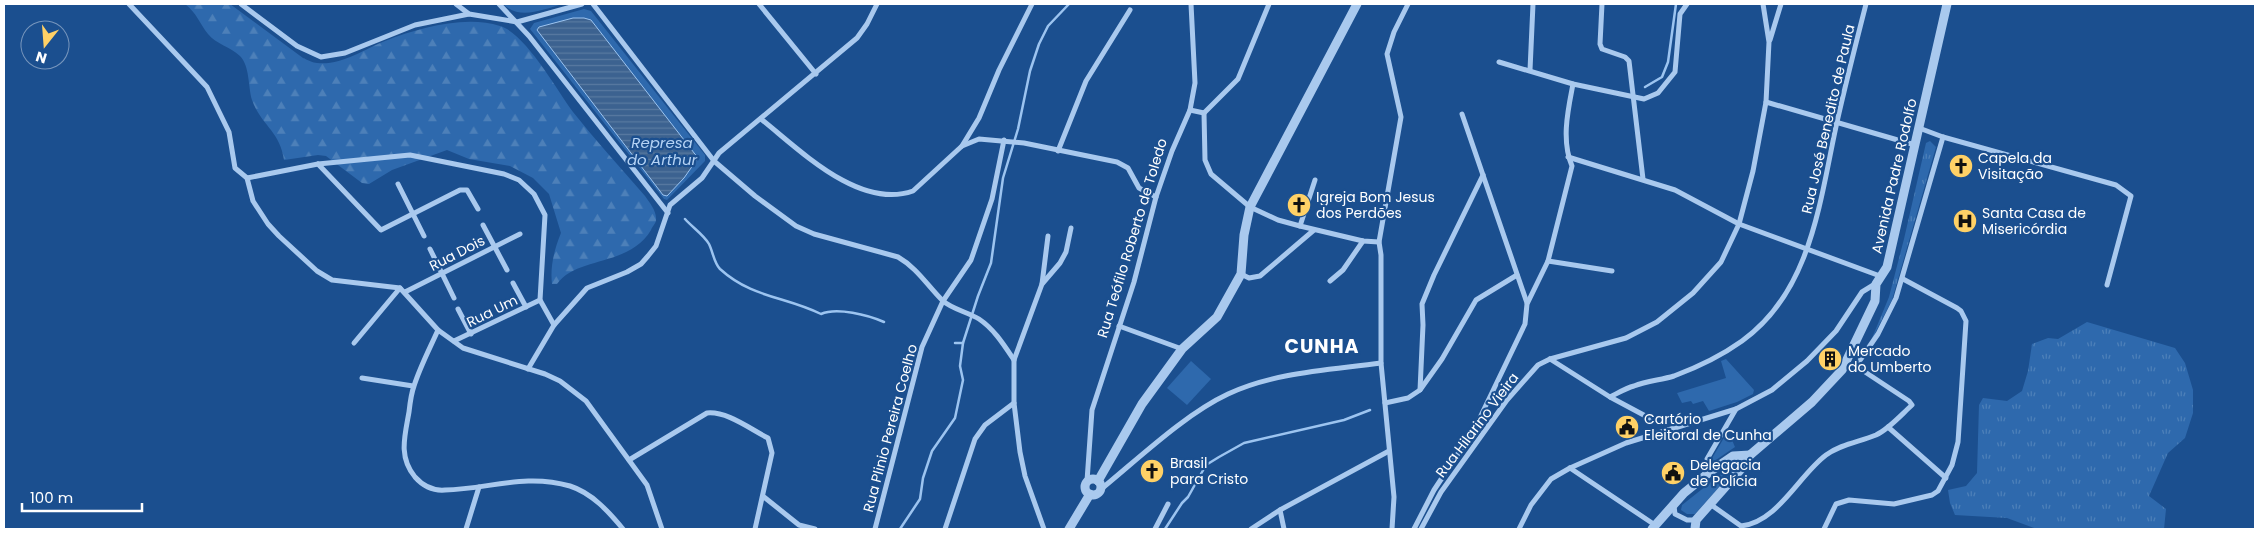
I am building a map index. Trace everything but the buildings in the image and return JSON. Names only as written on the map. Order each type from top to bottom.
[{"type":"street","points":[[129,4],[207,87],[229,132],[235,168],[247,178],[253,201],[268,224],[317,271],[339,282],[402,290],[438,330],[463,348],[560,381],[586,402],[647,485],[662,529]]},
{"type":"street","points":[[241,4],[297,46],[321,58],[345,53],[415,25],[469,14],[517,22],[582,4]]},
{"type":"street","points":[[456,4],[469,14]]},
{"type":"street","points":[[499,4],[517,22],[668,213]]},
{"type":"street","points":[[594,4],[714,161],[755,196],[796,226],[839,242],[885,253],[904,261],[926,280],[943,301],[979,319],[998,336],[1014,360]]},
{"type":"street","points":[[759,4],[816,74]]},
{"type":"street","points":[[528,369],[554,324],[587,288],[608,281],[641,264],[656,246],[670,206],[702,178],[719,153],[857,38],[867,24],[877,4]]},
{"type":"street","points":[[761,118],[842,180],[886,196],[903,194],[920,187],[962,146],[980,118],[999,70],[1032,4]]},
{"type":"street","name":"Rua Teófilo Roberto de Toledo","points":[[1087,481],[1092,410],[1134,282],[1156,197],[1172,151],[1190,110],[1196,83],[1191,4]]},
{"type":"street","points":[[1269,4],[1238,79],[1204,113],[1205,160],[1211,174],[1250,206],[1278,220],[1363,241],[1379,242]]},
{"type":"street","points":[[1090,494],[1097,494],[1099,486],[1142,404],[1182,349],[1217,317],[1241,274],[1244,235],[1250,206],[1357,4]]},
{"type":"street","points":[[1392,529],[1394,497],[1381,363],[1381,255],[1379,242],[1400,117],[1387,54],[1390,42],[1408,4]]},
{"type":"street","points":[[1530,70],[1533,4]]},
{"type":"street","points":[[1602,4],[1600,44],[1602,49],[1625,56],[1630,61],[1643,179]]},
{"type":"street","points":[[1499,62],[1573,84],[1644,99],[1658,93],[1675,72],[1680,14],[1687,4]]},
{"type":"street","name":"Rua Hilarino Vieira","points":[[1421,529],[1441,492],[1507,400],[1538,365],[1550,359],[1626,338],[1663,318],[1693,293],[1716,268],[1739,224],[1753,171],[1766,102],[1769,42],[1763,4]]},
{"type":"street","points":[[1769,42],[1781,4]]},
{"type":"street","name":"Rua José Benedito de Paula","points":[[1610,397],[1632,386],[1672,376],[1694,368],[1721,355],[1743,340],[1780,303],[1797,274],[1824,191],[1837,123],[1866,4]]},
{"type":"street","name":"Avenida Padre Rodolfo","points":[[1750,455],[1812,402],[1842,370],[1875,301],[1878,280],[1885,272],[1887,266],[1946,4]]},
{"type":"street","points":[[1058,151],[1086,81],[1130,10]]},
{"type":"street","name":"Rua Hilarino Vieira","points":[[1414,529],[1434,490],[1475,428],[1524,324],[1527,304],[1548,261],[1572,166],[1568,157],[1566,120],[1573,84]]},
{"type":"street","points":[[1766,102],[1915,145]]},
{"type":"street","points":[[1190,110],[1204,113]]},
{"type":"street","points":[[1462,114],[1527,304]]},
{"type":"street","points":[[1919,128],[1943,137],[2116,185],[2131,196],[2107,285]]},
{"type":"street","points":[[1842,370],[1856,366],[1886,320],[1903,279],[1943,137]]},
{"type":"street","points":[[962,146],[979,139],[1005,140],[1024,142],[1058,151],[1117,162],[1128,168],[1140,188],[1156,197]]},
{"type":"street","name":"Rua Plinio Pereira Coelho","points":[[875,529],[922,347],[943,301],[971,260],[992,199],[1005,140]]},
{"type":"street","points":[[247,178],[318,164],[410,155],[504,174],[519,180],[534,194],[545,215],[540,300],[554,324]]},
{"type":"street","points":[[1519,529],[1531,505],[1551,479],[1570,468],[1626,443],[1736,409],[1772,390],[1807,361],[1836,331],[1862,292],[1878,280],[1807,248],[1739,224],[1675,190],[1568,157]]},
{"type":"street","points":[[318,164],[382,230],[460,190],[467,190],[478,209]]},
{"type":"street","points":[[1420,390],[1422,304],[1434,275],[1483,175]]},
{"type":"street","points":[[1300,226],[1315,180]]},
{"type":"street","points":[[398,184],[424,236]]},
{"type":"street","points":[[483,225],[507,270]]},
{"type":"street","points":[[1042,284],[1063,258],[1071,228]]},
{"type":"street","points":[[1241,274],[1249,278],[1260,276],[1314,230]]},
{"type":"street","name":"Rua Dois","points":[[402,290],[442,274],[520,234]]},
{"type":"street","points":[[1044,529],[1024,476],[1014,403],[1014,360],[1042,284],[1048,236]]},
{"type":"street","points":[[1330,281],[1343,270],[1363,241]]},
{"type":"street","points":[[430,249],[454,298]]},
{"type":"street","points":[[1548,261],[1612,271]]},
{"type":"street","points":[[1385,403],[1408,398],[1420,390],[1442,360],[1476,300],[1517,275]]},
{"type":"street","points":[[1824,529],[1836,504],[1849,500],[1894,504],[1932,495],[1946,478],[1952,465],[1958,442],[1966,321],[1961,311],[1957,308],[1903,279]]},
{"type":"street","points":[[513,283],[526,307]]},
{"type":"street","points":[[354,343],[402,290]]},
{"type":"street","name":"Rua Um","points":[[454,341],[540,300]]},
{"type":"street","points":[[458,309],[471,334]]},
{"type":"street","points":[[1119,326],[1182,349]]},
{"type":"street","points":[[438,330],[413,386],[403,448],[406,463],[412,473],[422,483],[436,490],[478,487],[521,480],[571,487],[596,501],[622,529]]},
{"type":"street","points":[[1550,359],[1610,397],[1653,420]]},
{"type":"street","points":[[1099,486],[1176,428],[1228,394],[1269,380],[1381,363]]},
{"type":"street","points":[[1710,504],[1741,526],[1752,524],[1785,498],[1824,456],[1845,445],[1876,434],[1888,427],[1912,405],[1909,401],[1856,366]]},
{"type":"street","points":[[362,378],[413,386]]},
{"type":"street","points":[[945,529],[975,439],[985,425],[1014,403]]},
{"type":"street","points":[[1711,471],[1707,459],[1736,409]]},
{"type":"street","points":[[629,460],[696,417],[707,413],[714,412],[768,438],[772,453],[764,496],[755,529]]},
{"type":"street","points":[[1888,427],[1946,478]]},
{"type":"street","points":[[1251,529],[1280,510],[1389,451]]},
{"type":"street","points":[[1570,468],[1653,527],[1684,493],[1711,471],[1733,456],[1750,455]]},
{"type":"street","points":[[1674,505],[1675,514],[1696,525],[1710,504],[1742,468],[1750,455]]},
{"type":"street","points":[[1090,494],[1085,488],[1087,481],[1094,479],[1099,486]]},
{"type":"street","points":[[466,529],[478,487]]},
{"type":"street","points":[[1069,529],[1090,494]]},
{"type":"street","points":[[764,496],[799,524],[815,529]]},
{"type":"street","points":[[1155,529],[1168,504]]},
{"type":"street","points":[[1280,510],[1284,529]]},
{"type":"green space","points":[[185,4],[230,4],[303,58],[317,63],[335,62],[398,36],[442,24],[472,22],[500,26],[520,39],[530,50],[573,112],[651,204],[656,220],[651,230],[641,242],[630,250],[577,269],[566,275],[557,284],[552,284],[553,258],[561,233],[549,194],[533,178],[510,166],[469,159],[447,150],[392,170],[369,184],[362,183],[326,156],[318,155],[284,160],[279,142],[260,116],[252,100],[246,65],[243,60],[236,53],[211,37]]},
{"type":"green space","points":[[503,4],[563,4],[540,11],[524,13],[510,9]]},
{"type":"green space","name":"Represa do Arthur","points":[[584,9],[591,11],[705,155],[705,161],[667,200],[664,199],[530,29],[534,23]]},
{"type":"green space","points":[[1930,141],[1936,147],[1892,300],[1870,343],[1889,297],[1926,143]]},
{"type":"green space","points":[[2087,322],[2175,348],[2185,363],[2193,390],[2193,413],[2185,438],[2168,453],[2149,496],[2166,509],[2164,529],[2037,529],[2007,518],[1955,515],[1950,503],[1948,490],[1966,486],[1977,473],[1979,405],[1983,398],[2007,401],[2022,391],[2028,371],[2032,344],[2048,338],[2058,339]]},
{"type":"green space","points":[[1726,359],[1754,390],[1753,394],[1737,402],[1709,411],[1703,401],[1693,404],[1691,401],[1682,403],[1677,393],[1726,378],[1721,361]]},
{"type":"green space","points":[[1191,361],[1211,379],[1187,405],[1167,388]]},
{"type":"green space","points":[[1725,436],[1732,440],[1735,447],[1713,462],[1711,460]]},
{"type":"green space","points":[[1735,463],[1738,466],[1695,514],[1687,514],[1681,510],[1682,505]]},
{"type":"water","name":"Represa do Arthur","points":[[573,18],[591,20],[698,158],[684,178],[667,196],[663,195],[537,30],[539,27]]},
{"type":"waterway","points":[[900,529],[920,499],[923,478],[932,451],[955,418],[963,380],[960,366],[963,343],[991,263],[1003,178],[1018,129],[1030,71],[1039,44],[1048,26],[1069,4]]},
{"type":"waterway","points":[[1645,87],[1662,77],[1668,62],[1676,4]]},
{"type":"waterway","points":[[685,219],[707,241],[716,264],[720,269],[744,286],[821,314],[835,311],[844,312],[884,322]]},
{"type":"waterway","points":[[955,343],[963,343]]},
{"type":"waterway","points":[[1165,529],[1188,497],[1206,465],[1219,457],[1244,443],[1344,420],[1370,410]]},
{"type":"place","name":"Capela da Visitação","points":[[1961,166]]},
{"type":"place","name":"Igreja Bom Jesus dos Perdões","points":[[1299,205]]},
{"type":"place","name":"Santa Casa de Misericórdia","points":[[1965,221]]},
{"type":"place","name":"Mercado do Umberto","points":[[1830,359]]},
{"type":"place","name":"Cartório Eleitoral de Cunha","points":[[1627,427]]},
{"type":"place","name":"Brasil para Cristo","points":[[1152,471]]},
{"type":"place","name":"Delegacia de Polícia","points":[[1673,473]]},
{"type":"district","name":"CUNHA","points":[[1322,346]]}]
